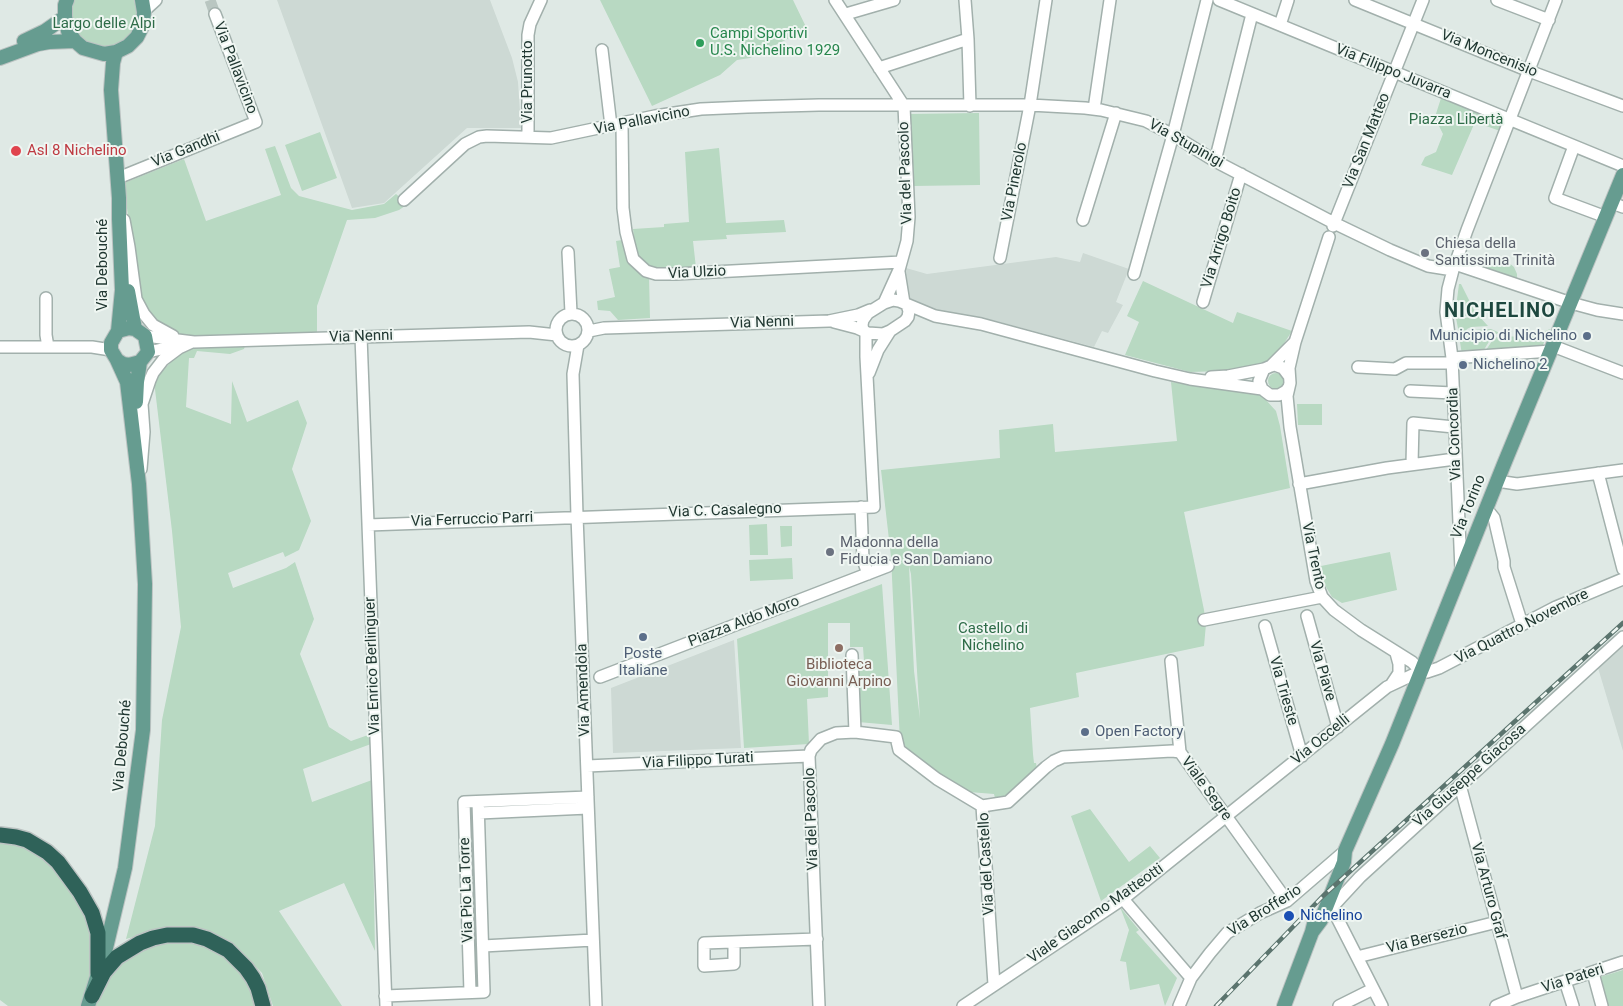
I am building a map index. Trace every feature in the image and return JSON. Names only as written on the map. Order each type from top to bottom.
[{"type":"highway","points":[[0,836],[27,840],[47,852],[58,862],[80,892],[92,913],[98,932],[98,974]]},
{"type":"highway","points":[[90,1001],[104,972],[117,956],[153,938],[180,934],[207,940],[228,950],[250,973],[258,988],[263,1006]]},
{"type":"main road","points":[[67,0],[64,17],[68,30],[75,41],[83,48],[97,54],[116,52],[128,46],[137,37],[142,25],[143,6]]},
{"type":"main road","points":[[0,50],[45,31],[64,17]]},
{"type":"main road","points":[[0,58],[38,44],[75,41]]},
{"type":"main road","name":"Via Debouché","points":[[116,52],[113,63],[111,90],[118,178],[122,290],[115,346],[126,382],[140,481]]},
{"type":"main road","name":"Via Debouché","points":[[97,54],[111,90]]},
{"type":"main road","name":"Via Torino","points":[[1284,1006],[1312,932],[1319,905],[1392,744],[1497,481],[1606,217],[1617,205],[1623,176]]},
{"type":"main road","name":"Via Debouché","points":[[90,1001],[118,903],[125,868],[143,730],[145,584],[139,432],[136,402],[137,382],[144,357],[140,333],[128,292],[123,218],[119,198]]},
{"type":"main road","name":"Via Debouché","points":[[115,346],[129,328],[140,333]]},
{"type":"main road","points":[[115,346],[129,365],[144,357]]},
{"type":"main road","name":"Via Torino","points":[[1312,932],[1331,905],[1344,862],[1345,851]]},
{"type":"street","points":[[143,6],[156,0]]},
{"type":"street","name":"Via Prunotto","points":[[528,137],[528,35],[530,24],[541,0]]},
{"type":"street","points":[[836,0],[904,106]]},
{"type":"street","points":[[846,14],[892,0]]},
{"type":"street","points":[[966,0],[970,106]]},
{"type":"street","name":"Via Pinerolo","points":[[1000,258],[1030,105],[1046,0]]},
{"type":"street","points":[[1094,109],[1110,0]]},
{"type":"street","points":[[1134,274],[1173,135],[1207,0]]},
{"type":"street","name":"Via Filippo Juvarra","points":[[1219,0],[1623,166]]},
{"type":"street","points":[[1280,25],[1288,0]]},
{"type":"street","name":"Via Moncenisio","points":[[1355,0],[1529,71],[1623,106]]},
{"type":"street","name":"Via San Matteo","points":[[1289,381],[1289,368],[1295,342],[1332,229],[1423,0]]},
{"type":"street","points":[[1497,0],[1549,20]]},
{"type":"street","name":"Via Concordia","points":[[1461,571],[1452,360],[1446,312],[1448,289],[1454,267],[1556,0]]},
{"type":"street","name":"Via Pallavicino","points":[[215,14],[256,122]]},
{"type":"street","points":[[1215,161],[1252,14]]},
{"type":"street","points":[[879,68],[968,39]]},
{"type":"street","name":"Via Ulzio","points":[[602,50],[616,125],[626,232],[634,259],[646,271],[656,274],[676,274],[900,266]]},
{"type":"street","name":"Via Pallavicino","points":[[404,200],[465,144],[471,140],[487,136],[551,138],[655,116],[701,110],[819,105],[904,106]]},
{"type":"street","name":"Via Stupinigi","points":[[904,106],[1030,105],[1094,109],[1146,121],[1241,174],[1332,229],[1428,266],[1454,267],[1571,303],[1623,314]]},
{"type":"street","name":"Via del Pascolo","points":[[864,331],[863,320],[868,313],[879,306],[900,266],[907,241],[909,216],[904,106]]},
{"type":"street","points":[[1083,220],[1116,113]]},
{"type":"street","name":"Via Gandhi","points":[[118,178],[256,122]]},
{"type":"street","points":[[1574,146],[1556,198],[1606,217]]},
{"type":"street","name":"Via Arrigo Boito","points":[[1203,302],[1241,174]]},
{"type":"street","name":"Via Nenni","points":[[123,218],[136,299],[144,314],[152,325],[171,336],[194,342]]},
{"type":"street","points":[[568,252],[571,313]]},
{"type":"street","name":"Via del Pascolo","points":[[900,266],[906,304],[909,310],[905,321]]},
{"type":"street","points":[[46,298],[46,335],[48,347]]},
{"type":"street","name":"Via Nenni","points":[[588,328],[830,321],[858,315],[893,300],[906,304]]},
{"type":"street","points":[[906,304],[936,316],[980,324],[1154,371],[1190,378],[1266,392],[1279,395],[1283,393],[1289,381],[1287,371],[1280,366],[1228,376],[1190,378]]},
{"type":"street","points":[[571,313],[580,315],[585,319],[588,328],[584,342],[572,346],[565,345],[559,340],[556,329],[562,317],[571,313]]},
{"type":"street","points":[[868,375],[878,350],[890,331],[905,321],[936,316]]},
{"type":"street","name":"Via Nenni","points":[[830,321],[876,334],[890,331]]},
{"type":"street","name":"Via Nenni","points":[[529,332],[558,322]]},
{"type":"street","points":[[864,331],[868,375]]},
{"type":"street","name":"Via Nenni","points":[[140,333],[194,342],[529,332],[557,335]]},
{"type":"street","name":"Via Enrico Berlinguer","points":[[362,336],[386,1001],[484,992]]},
{"type":"street","name":"Via Nenni","points":[[144,357],[194,342]]},
{"type":"street","name":"Via Nenni","points":[[140,481],[144,432],[142,404],[146,390],[153,373],[163,360],[179,348],[194,342]]},
{"type":"street","name":"Via San Matteo","points":[[1267,368],[1295,342]]},
{"type":"street","name":"Via Amendola","points":[[565,345],[574,374]]},
{"type":"street","name":"Via Amendola","points":[[578,345],[574,374],[577,516],[596,1006]]},
{"type":"street","points":[[0,347],[115,346]]},
{"type":"street","points":[[1358,367],[1394,369],[1406,363],[1552,349],[1623,373]]},
{"type":"street","points":[[1266,392],[1259,381],[1261,373],[1267,368]]},
{"type":"street","name":"Via C. Casalegno","points":[[577,516],[874,507],[868,375]]},
{"type":"street","name":"Via Trento","points":[[1289,381],[1287,396],[1289,422],[1316,581],[1322,597],[1334,610],[1412,662],[1421,671]]},
{"type":"street","points":[[1410,391],[1453,393]]},
{"type":"street","name":"Via Trento","points":[[1266,392],[1289,422]]},
{"type":"street","points":[[1412,464],[1413,424],[1454,427]]},
{"type":"street","points":[[1299,484],[1412,464],[1455,459]]},
{"type":"street","points":[[1497,481],[1517,484],[1623,470]]},
{"type":"street","points":[[1598,473],[1623,569]]},
{"type":"street","points":[[861,507],[863,560],[868,574]]},
{"type":"street","points":[[1486,511],[1494,518],[1504,567],[1522,624]]},
{"type":"street","name":"Via Ferruccio Parri","points":[[368,525],[577,516]]},
{"type":"street","points":[[1459,538],[1474,540]]},
{"type":"street","name":"Piazza Aldo Moro","points":[[600,677],[888,566]]},
{"type":"street","name":"Via Quattro Novembre","points":[[1421,671],[1427,672],[1439,668],[1556,607],[1623,579]]},
{"type":"street","points":[[1204,620],[1322,597]]},
{"type":"street","name":"Via Piave","points":[[1307,616],[1338,727]]},
{"type":"street","name":"Via Trieste","points":[[1265,626],[1302,756]]},
{"type":"street","name":"Via Giuseppe Giacosa","points":[[1331,905],[1623,637]]},
{"type":"street","points":[[1391,685],[1399,673],[1396,653]]},
{"type":"street","points":[[852,655],[855,732]]},
{"type":"street","name":"Viale Segre","points":[[1171,661],[1180,752],[1287,901]]},
{"type":"street","name":"Via Occelli","points":[[1226,817],[1362,706],[1391,685],[1421,671]]},
{"type":"street","name":"Via del Pascolo","points":[[819,1006],[809,756],[811,750],[821,739],[836,733],[855,732],[896,737],[899,750],[937,779],[982,806]]},
{"type":"street","name":"Via del Castello","points":[[994,985],[982,806],[1008,802],[1054,760],[1063,757],[1180,752]]},
{"type":"street","name":"Via Filippo Turati","points":[[587,766],[809,756]]},
{"type":"street","name":"Via Arturo Graf","points":[[1460,785],[1517,997]]},
{"type":"street","name":"Via Pio La Torre","points":[[470,992],[464,802],[478,807],[484,992]]},
{"type":"street","points":[[478,807],[588,802]]},
{"type":"street","name":"Viale Giacomo Matteotti","points":[[962,1006],[1123,899],[1226,817]]},
{"type":"street","name":"Via Brofferio","points":[[1179,1006],[1191,978],[1227,933],[1260,913],[1287,901],[1345,851]]},
{"type":"street","points":[[1123,899],[1191,978]]},
{"type":"street","points":[[1331,905],[1382,1006]]},
{"type":"street","name":"Via Bersezio","points":[[1357,957],[1497,922]]},
{"type":"street","points":[[734,942],[817,939]]},
{"type":"street","name":"Via Pio La Torre","points":[[483,946],[593,940]]},
{"type":"street","name":"Via Pateri","points":[[1496,1006],[1517,997],[1623,962]]},
{"type":"street","points":[[1593,972],[1602,1006]]},
{"type":"street","points":[[1566,981],[1573,1006]]},
{"type":"street","points":[[1339,1006],[1373,988]]},
{"type":"shaded area","points":[[277,0],[490,0],[512,58],[518,82],[521,128],[467,128],[384,203],[352,208]]},
{"type":"shaded area","points":[[1083,253],[1129,269],[1116,302],[1123,305],[1108,333],[1102,331],[1094,347],[996,321],[941,312],[907,298],[906,268],[927,274],[1056,257],[1080,262]]},
{"type":"shaded area","points":[[734,640],[741,748],[613,753],[611,688]]},
{"type":"shaded area","points":[[1623,644],[1623,751],[1598,668]]},
{"type":"green space","name":"Largo delle Alpi","points":[[75,0],[134,0],[137,12],[136,24],[131,34],[123,42],[112,47],[90,44],[80,38],[74,28],[71,17]]},
{"type":"green space","name":"Campi Sportivi U.S. Nichelino 1929","points":[[600,0],[793,0],[807,29],[750,58],[737,60],[720,75],[652,106]]},
{"type":"green space","name":"Piazza Libertà","points":[[1442,95],[1506,121],[1500,131],[1475,122],[1452,175],[1421,165],[1425,157],[1436,152],[1443,134],[1434,120]]},
{"type":"green space","points":[[979,113],[980,185],[913,186],[909,114]]},
{"type":"green space","points":[[320,132],[337,178],[302,191],[285,145]]},
{"type":"green space","points":[[275,146],[291,188],[299,196],[352,210],[384,204],[396,194],[408,204],[399,210],[375,218],[347,220],[317,306],[317,335],[194,338],[168,332],[147,314],[136,283],[124,183],[184,159],[206,221],[281,195],[265,149]]},
{"type":"green space","points":[[719,148],[726,223],[784,220],[786,232],[726,235],[727,239],[693,241],[696,268],[657,270],[647,266],[636,255],[633,229],[664,227],[664,224],[689,222],[685,152]]},
{"type":"green space","points":[[622,240],[626,255],[634,268],[649,276],[650,318],[618,320],[610,311],[598,310],[597,301],[615,297],[609,269],[620,267],[616,241]]},
{"type":"green space","points":[[1500,260],[1508,262],[1514,267],[1517,279],[1486,269],[1493,262]]},
{"type":"green space","points":[[1143,281],[1233,323],[1237,312],[1292,331],[1274,359],[1263,364],[1225,371],[1190,372],[1125,355],[1139,322],[1127,316]]},
{"type":"green space","points":[[1459,284],[1461,284],[1475,312],[1467,316],[1457,316],[1456,311],[1462,310],[1462,308],[1456,307]]},
{"type":"green space","points":[[1478,315],[1488,326],[1471,327],[1467,329],[1460,339],[1456,318]]},
{"type":"green space","points":[[1491,329],[1500,333],[1493,335],[1482,353],[1462,355],[1460,342],[1464,340],[1468,332],[1471,330]]},
{"type":"green space","points":[[1550,329],[1542,347],[1486,350],[1494,338],[1501,336],[1524,337],[1536,335]]},
{"type":"green space","points":[[197,345],[245,346],[244,349],[230,354],[197,351],[194,358],[189,358],[186,407],[231,424],[232,381],[247,422],[298,400],[307,423],[292,469],[311,521],[299,550],[285,557],[283,552],[228,573],[233,588],[286,568],[295,562],[314,619],[300,654],[329,727],[351,741],[371,734],[371,744],[303,769],[312,802],[372,780],[375,951],[344,883],[279,911],[342,1006],[273,1006],[262,973],[232,943],[196,927],[164,929],[126,939],[155,826],[162,720],[181,627],[172,531],[154,381],[177,355]]},
{"type":"green space","points":[[1273,373],[1279,373],[1284,378],[1282,387],[1273,389],[1268,384],[1268,378]]},
{"type":"green space","name":"Castello di Nichelino","points":[[1171,382],[1258,394],[1276,411],[1290,488],[1184,512],[1204,610],[1206,624],[1204,646],[1076,673],[1079,697],[1030,708],[1034,763],[1036,763],[1037,769],[1011,796],[995,798],[994,794],[969,792],[949,783],[900,742],[891,557],[881,470],[1000,458],[999,430],[1053,424],[1055,452],[1177,441]],"holes":[[[909,566],[920,719],[914,671]]]},
{"type":"green space","points":[[1297,404],[1322,404],[1322,425],[1298,425]]},
{"type":"green space","points":[[767,524],[768,555],[750,555],[749,525]]},
{"type":"green space","points":[[780,526],[792,526],[792,546],[781,547]]},
{"type":"green space","points":[[1390,552],[1397,590],[1342,603],[1332,597],[1323,582],[1321,566]]},
{"type":"green space","points":[[792,558],[793,579],[750,581],[749,560]]},
{"type":"green space","points":[[882,584],[892,725],[858,722],[857,662],[864,661],[863,647],[850,647],[850,623],[828,623],[828,697],[807,699],[809,744],[744,748],[737,639]]},
{"type":"green space","points":[[1090,809],[1129,862],[1150,846],[1160,858],[1101,901],[1071,816]]},
{"type":"green space","points":[[0,840],[19,844],[51,862],[89,917],[95,953],[89,982],[81,1006],[8,1006],[0,1000]]},
{"type":"green space","points":[[1120,907],[1139,930],[1136,932],[1177,978],[1165,1006],[1159,984],[1130,990],[1126,962],[1120,961],[1129,930]]},
{"type":"green space","points":[[193,941],[226,956],[235,965],[252,989],[258,1006],[95,1006],[108,974],[124,959],[158,942]]},
{"type":"green space","points":[[1623,970],[1623,1006],[1607,1006],[1600,977]]},
{"type":"tunnel","points":[[210,0],[215,14]]},
{"type":"railway","points":[[1216,1006],[1323,896],[1623,623]]},
{"type":"place","name":"Campi Sportivi U.S. Nichelino 1929","points":[[700,43]]},
{"type":"place","name":"Asl 8 Nichelino","points":[[16,151]]},
{"type":"place","name":"Chiesa della Santissima Trinità","points":[[1425,253]]},
{"type":"place","name":"Municipio di Nichelino","points":[[1587,336]]},
{"type":"place","name":"Nichelino 2","points":[[1463,365]]},
{"type":"place","name":"Madonna della Fiducia e San Damiano","points":[[830,552]]},
{"type":"place","name":"Poste Italiane","points":[[643,637]]},
{"type":"place","name":"Biblioteca Giovanni Arpino","points":[[839,648]]},
{"type":"place","name":"Open Factory","points":[[1085,732]]},
{"type":"place","name":"Nichelino","points":[[1289,916]]},
{"type":"district","name":"NICHELINO","points":[[1500,312]]}]
